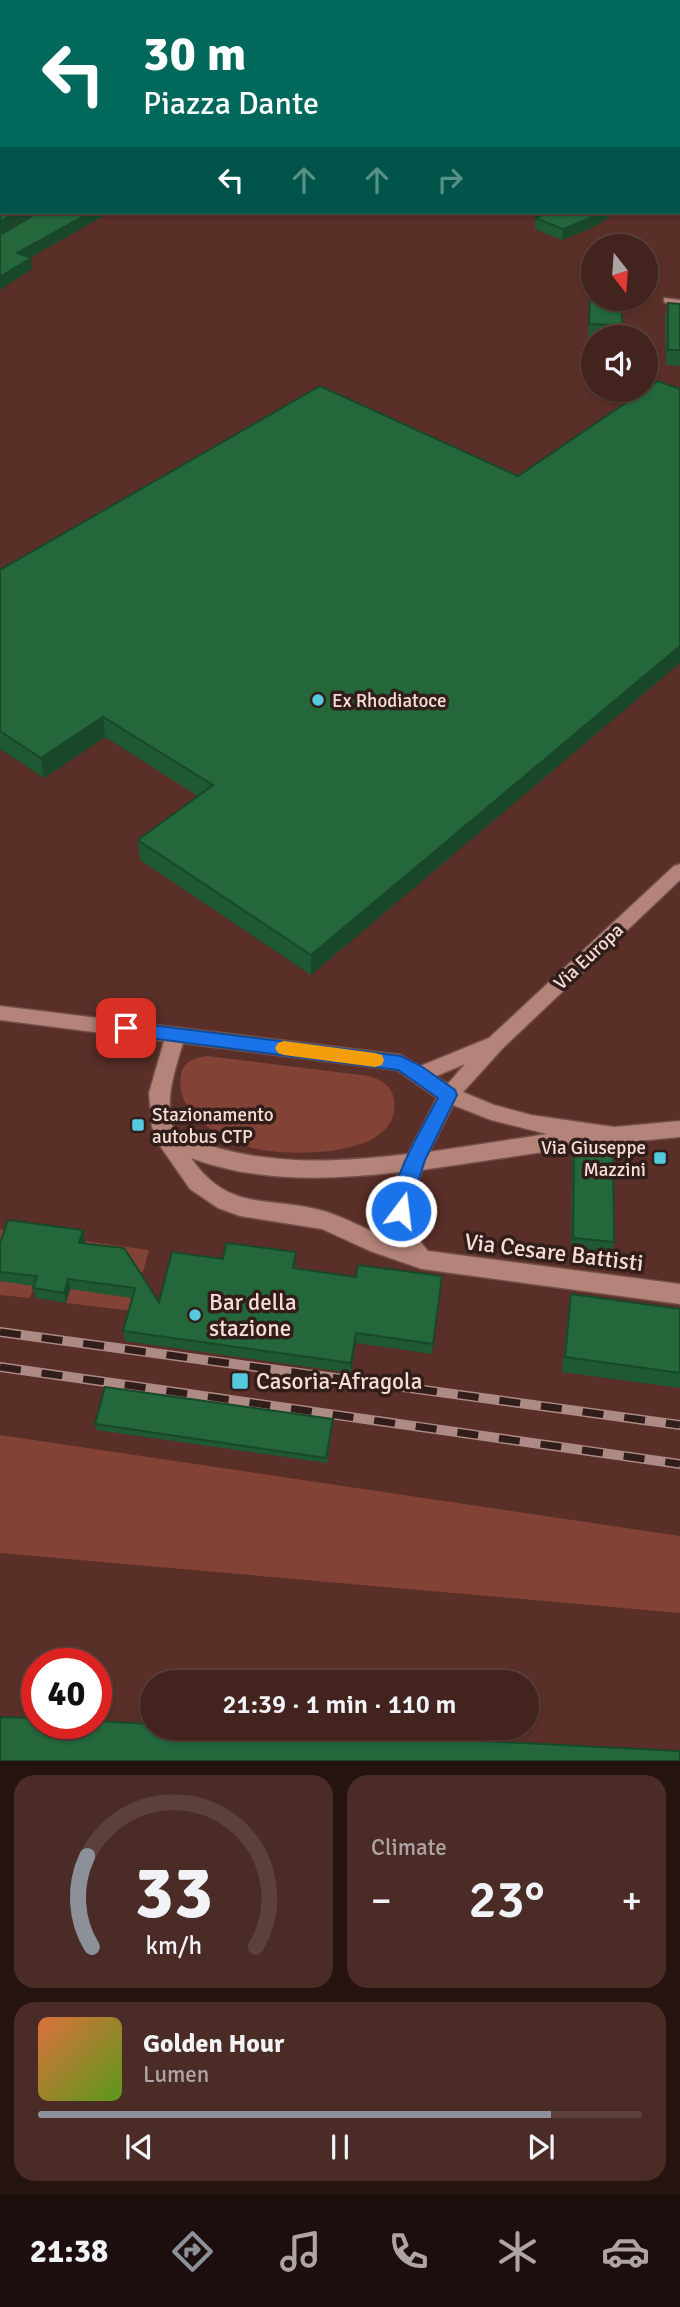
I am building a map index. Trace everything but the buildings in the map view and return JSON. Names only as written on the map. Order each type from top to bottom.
[{"type":"street","name":"Via Europa","points":[[422,1260],[405,1236],[401,1223],[403,1195],[416,1160],[449,1095],[496,1042],[680,870]]},
{"type":"street","points":[[0,1013],[401,1063],[449,1095],[493,1113],[543,1128],[614,1135]]},
{"type":"street","points":[[176,1034],[159,1093],[160,1118],[167,1140],[233,1162],[293,1170],[416,1160],[680,1129]]},
{"type":"street","name":"Via Europa","points":[[420,1075],[496,1042]]},
{"type":"street","name":"Via Cesare Battisti","points":[[167,1140],[197,1183],[225,1202],[240,1207],[324,1220],[377,1244],[422,1260],[680,1294]]},
{"type":"shaded area","points":[[208,1056],[369,1076],[386,1084],[391,1091],[394,1100],[392,1119],[382,1133],[344,1149],[299,1153],[248,1147],[206,1126],[186,1103],[181,1090],[182,1070],[191,1061]]},
{"type":"shaded area","points":[[0,1229],[51,1236],[30,1298],[0,1295]]},
{"type":"shaded area","points":[[85,1241],[149,1250],[143,1272],[134,1271],[139,1286],[133,1311],[66,1303]]},
{"type":"shaded area","points":[[0,1435],[680,1536],[680,1613],[0,1553]]},
{"type":"railway","points":[[0,1332],[680,1425]]},
{"type":"railway","points":[[0,1367],[680,1464]]},
{"type":"slow traffic","points":[[284,1048],[375,1060]]},
{"type":"place","name":"Ex Rhodiatoce","points":[[318,700]]},
{"type":"place","name":"Stazionamento autobus CTP","points":[[138,1125]]},
{"type":"place","name":"Via Giuseppe Mazzini","points":[[660,1158]]},
{"type":"place","name":"Bar della stazione","points":[[195,1315]]},
{"type":"place","name":"Casoria-Afragola","points":[[240,1381]]},
{"type":"route","points":[[126,1028],[401,1063],[415,1071],[449,1095],[416,1160],[403,1195],[401,1211]]}]
